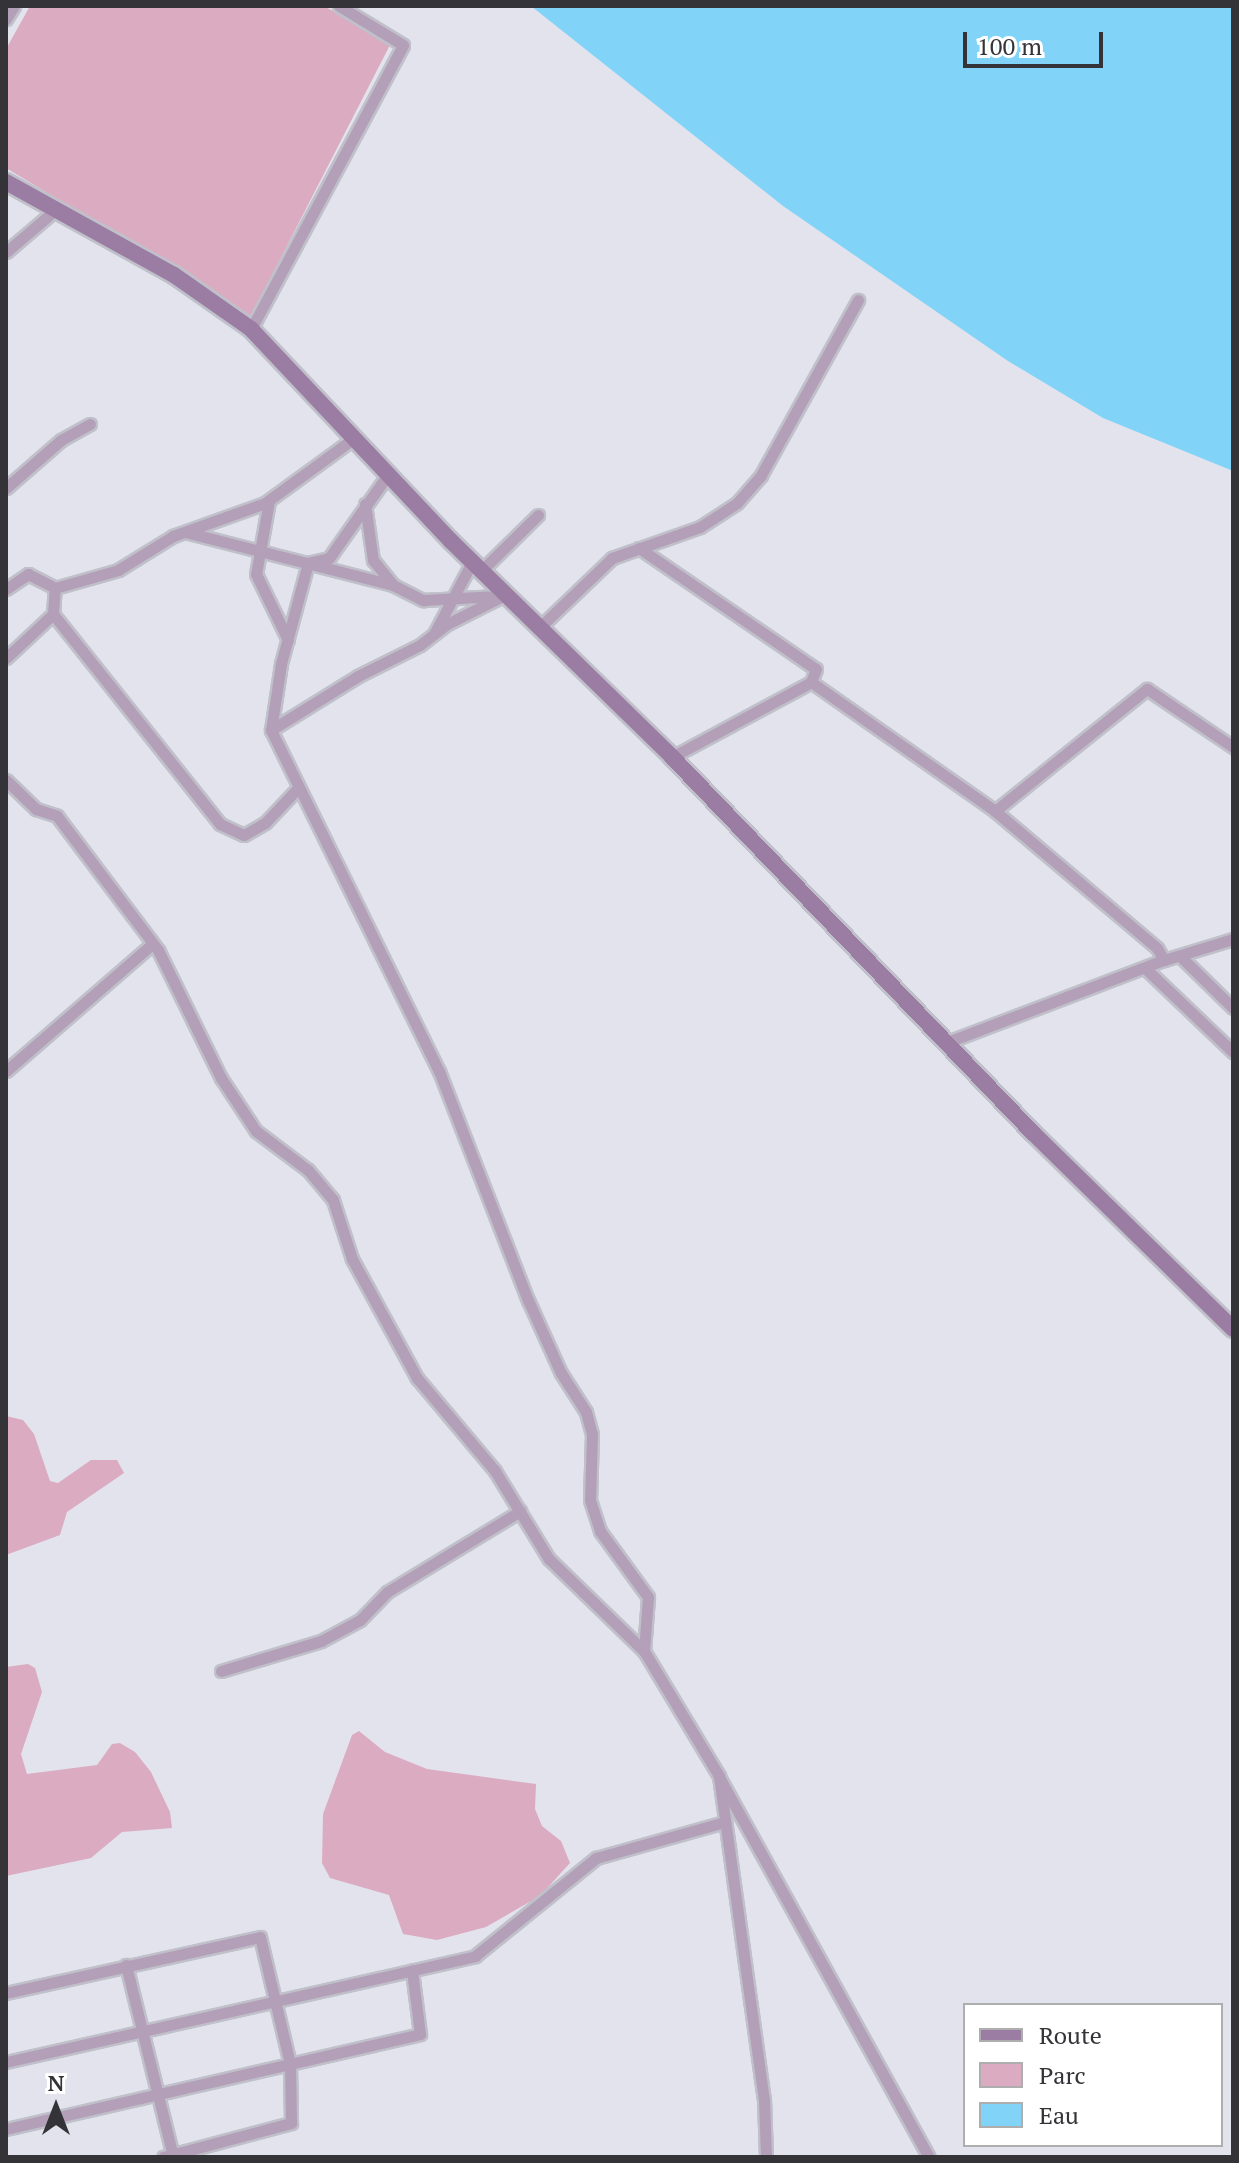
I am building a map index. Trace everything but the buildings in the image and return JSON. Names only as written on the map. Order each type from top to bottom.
[{"type":"main road","points":[[6,182],[174,275],[251,329],[476,566],[672,757],[945,1043],[1233,1329]]},
{"type":"street","points":[[6,19],[14,6]]},
{"type":"street","points":[[251,329],[403,45],[339,6]]},
{"type":"street","points":[[6,252],[54,211]]},
{"type":"street","points":[[538,629],[612,558],[700,527],[737,503],[761,475],[858,300]]},
{"type":"street","points":[[6,488],[61,440],[90,424]]},
{"type":"street","points":[[6,589],[28,574],[55,588],[118,570],[173,536],[189,533],[269,501],[354,438]]},
{"type":"street","points":[[308,563],[329,558],[389,473]]},
{"type":"street","points":[[269,501],[256,574],[288,640]]},
{"type":"street","points":[[365,504],[373,560],[393,585]]},
{"type":"street","points":[[435,632],[449,599],[476,566],[538,515]]},
{"type":"street","points":[[189,533],[393,585],[423,600],[505,595]]},
{"type":"street","points":[[639,548],[816,669],[811,682],[672,757]]},
{"type":"street","points":[[308,563],[288,640],[271,730],[297,789],[348,880],[439,1071],[528,1300],[561,1373],[586,1412],[592,1434],[590,1500],[600,1531],[648,1597],[644,1651]]},
{"type":"street","points":[[6,658],[53,614],[55,588]]},
{"type":"street","points":[[271,730],[435,632],[505,595]]},
{"type":"street","points":[[53,614],[220,824],[244,835],[265,823],[297,789]]},
{"type":"street","points":[[811,682],[995,811],[1157,948],[1164,960]]},
{"type":"street","points":[[995,811],[1147,689],[1233,747]]},
{"type":"street","points":[[6,780],[36,809],[57,816],[151,945],[184,996],[221,1078],[256,1131],[308,1170],[333,1200],[352,1259],[417,1378],[495,1471],[549,1559],[644,1651],[719,1776],[929,2157]]},
{"type":"street","points":[[945,1043],[1164,960],[1233,939]]},
{"type":"street","points":[[6,1071],[151,945]]},
{"type":"street","points":[[1180,956],[1233,1008]]},
{"type":"street","points":[[1145,968],[1233,1052]]},
{"type":"street","points":[[221,1671],[321,1641],[360,1620],[387,1592],[520,1511]]},
{"type":"street","points":[[719,1776],[721,1823],[764,2099],[766,2157]]},
{"type":"street","points":[[6,2062],[412,1971],[489,1949],[596,1858],[721,1823]]},
{"type":"street","points":[[6,1993],[126,1965],[260,1937],[290,2064],[291,2123],[169,2156],[158,2090],[126,1965]]},
{"type":"street","points":[[6,2129],[158,2090],[420,2034],[412,1971]]},
{"type":"green space","points":[[30,6],[324,6],[391,43],[251,316],[6,168],[6,49]]},
{"type":"green space","points":[[6,1416],[23,1420],[34,1434],[50,1481],[58,1483],[91,1460],[117,1460],[124,1473],[67,1512],[60,1535],[6,1555]]},
{"type":"green space","points":[[28,1664],[35,1668],[42,1692],[21,1754],[27,1774],[97,1765],[112,1744],[120,1743],[135,1752],[151,1772],[170,1812],[172,1828],[122,1832],[91,1858],[6,1876],[6,1667]]},
{"type":"green space","points":[[359,1731],[385,1752],[427,1769],[536,1784],[535,1809],[542,1826],[561,1841],[570,1863],[540,1896],[486,1927],[437,1940],[403,1934],[389,1895],[330,1878],[322,1863],[323,1814],[352,1735]]},
{"type":"water","points":[[531,6],[1233,6],[1233,471],[1103,418],[1008,361],[783,206]]}]
